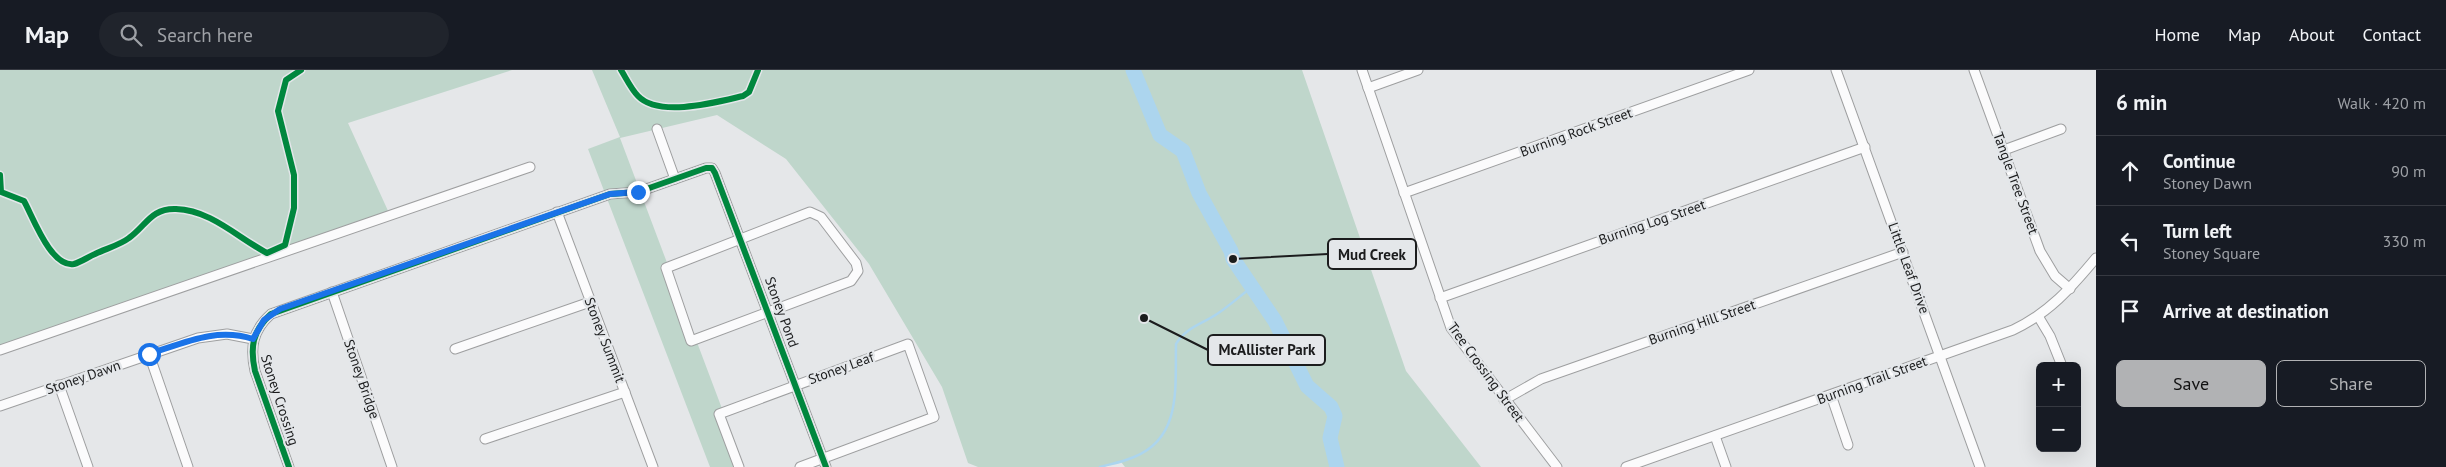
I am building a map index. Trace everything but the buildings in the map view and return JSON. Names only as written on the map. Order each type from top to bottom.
[{"type":"street","name":"Tree Crossing Street","points":[[1362,70],[1447,319],[1457,338],[1557,467]]},
{"type":"street","points":[[1368,88],[1418,70]]},
{"type":"street","name":"Burning Rock Street","points":[[1404,193],[1748,70]]},
{"type":"street","name":"Little Leaf Drive","points":[[1836,70],[1980,467]]},
{"type":"street","name":"Tangle Tree Street","points":[[1974,70],[2046,264],[2070,289]]},
{"type":"street","points":[[253,339],[258,328],[271,314],[557,212],[612,194],[638,192],[675,179],[656,129]]},
{"type":"street","points":[[2004,150],[2061,129]]},
{"type":"street","name":"Burning Log Street","points":[[1440,298],[1865,147]]},
{"type":"street","points":[[0,350],[530,167]]},
{"type":"street","name":"Stoney Pond","points":[[675,179],[706,168],[712,168],[715,173],[769,311],[824,463]]},
{"type":"street","name":"Stoney Summit","points":[[557,212],[653,467]]},
{"type":"street","points":[[810,212],[815,213],[821,217],[856,262],[858,270],[851,281],[691,341],[666,268],[741,238],[810,212]]},
{"type":"street","name":"Burning Hill Street","points":[[1504,400],[1541,379],[1902,252]]},
{"type":"street","name":"Burning Trail Street","points":[[1626,467],[2013,330],[2038,316],[2070,289],[2096,258]]},
{"type":"street","name":"Stoney Bridge","points":[[332,292],[392,467]]},
{"type":"street","points":[[455,349],[590,302]]},
{"type":"street","points":[[2038,316],[2050,336],[2060,362]]},
{"type":"street","name":"Stoney Dawn","points":[[0,406],[149,354],[210,335],[227,334],[253,339]]},
{"type":"street","name":"Stoney Crossing","points":[[253,339],[251,348],[255,371],[289,467]]},
{"type":"street","name":"Stoney Leaf","points":[[739,467],[719,414],[795,384],[908,344],[934,417],[824,463]]},
{"type":"street","points":[[149,354],[188,467]]},
{"type":"street","points":[[59,386],[88,467]]},
{"type":"street","points":[[485,440],[625,392]]},
{"type":"street","points":[[1830,395],[1848,445]]},
{"type":"street","points":[[1715,436],[1726,467]]},
{"type":"street","points":[[800,467],[824,463]]},
{"type":"green space","points":[[0,70],[512,70],[348,123],[389,213],[0,346]]},
{"type":"green space","points":[[592,70],[1302,70],[1406,371],[1481,467],[1125,467],[1121,462],[1101,467],[978,467],[968,463],[942,387],[869,264],[786,159],[717,115],[620,138],[744,467],[710,467],[588,149],[620,137]]},
{"type":"waterway","points":[[1133,70],[1160,135],[1183,151],[1199,193],[1231,251],[1233,259],[1275,321],[1307,386],[1331,407],[1335,416],[1330,438],[1337,467]]},
{"type":"waterway","points":[[1100,467],[1134,457],[1150,448],[1161,437],[1173,409],[1176,377],[1176,344],[1189,330],[1226,308],[1252,287]]},
{"type":"cycle path","points":[[0,175],[1,192],[24,201],[50,250],[66,263],[77,263],[121,243],[160,211],[168,209],[189,211],[213,219],[267,253],[285,245],[294,208],[294,175],[278,111],[286,80],[301,70]]},
{"type":"cycle path","points":[[621,70],[638,96],[647,103],[674,107],[704,104],[743,96],[749,92],[758,70]]},
{"type":"cycle path","points":[[289,467],[253,363],[253,347],[256,333],[271,314],[610,194],[638,192],[706,168],[712,168],[715,173],[826,467]]},
{"type":"place","name":"Mud Creek","points":[[1233,259]]},
{"type":"place","name":"McAllister Park","points":[[1144,318]]},
{"type":"route","points":[[149,354],[210,335],[236,334],[253,339],[264,320],[280,309],[613,193],[638,192]]}]
